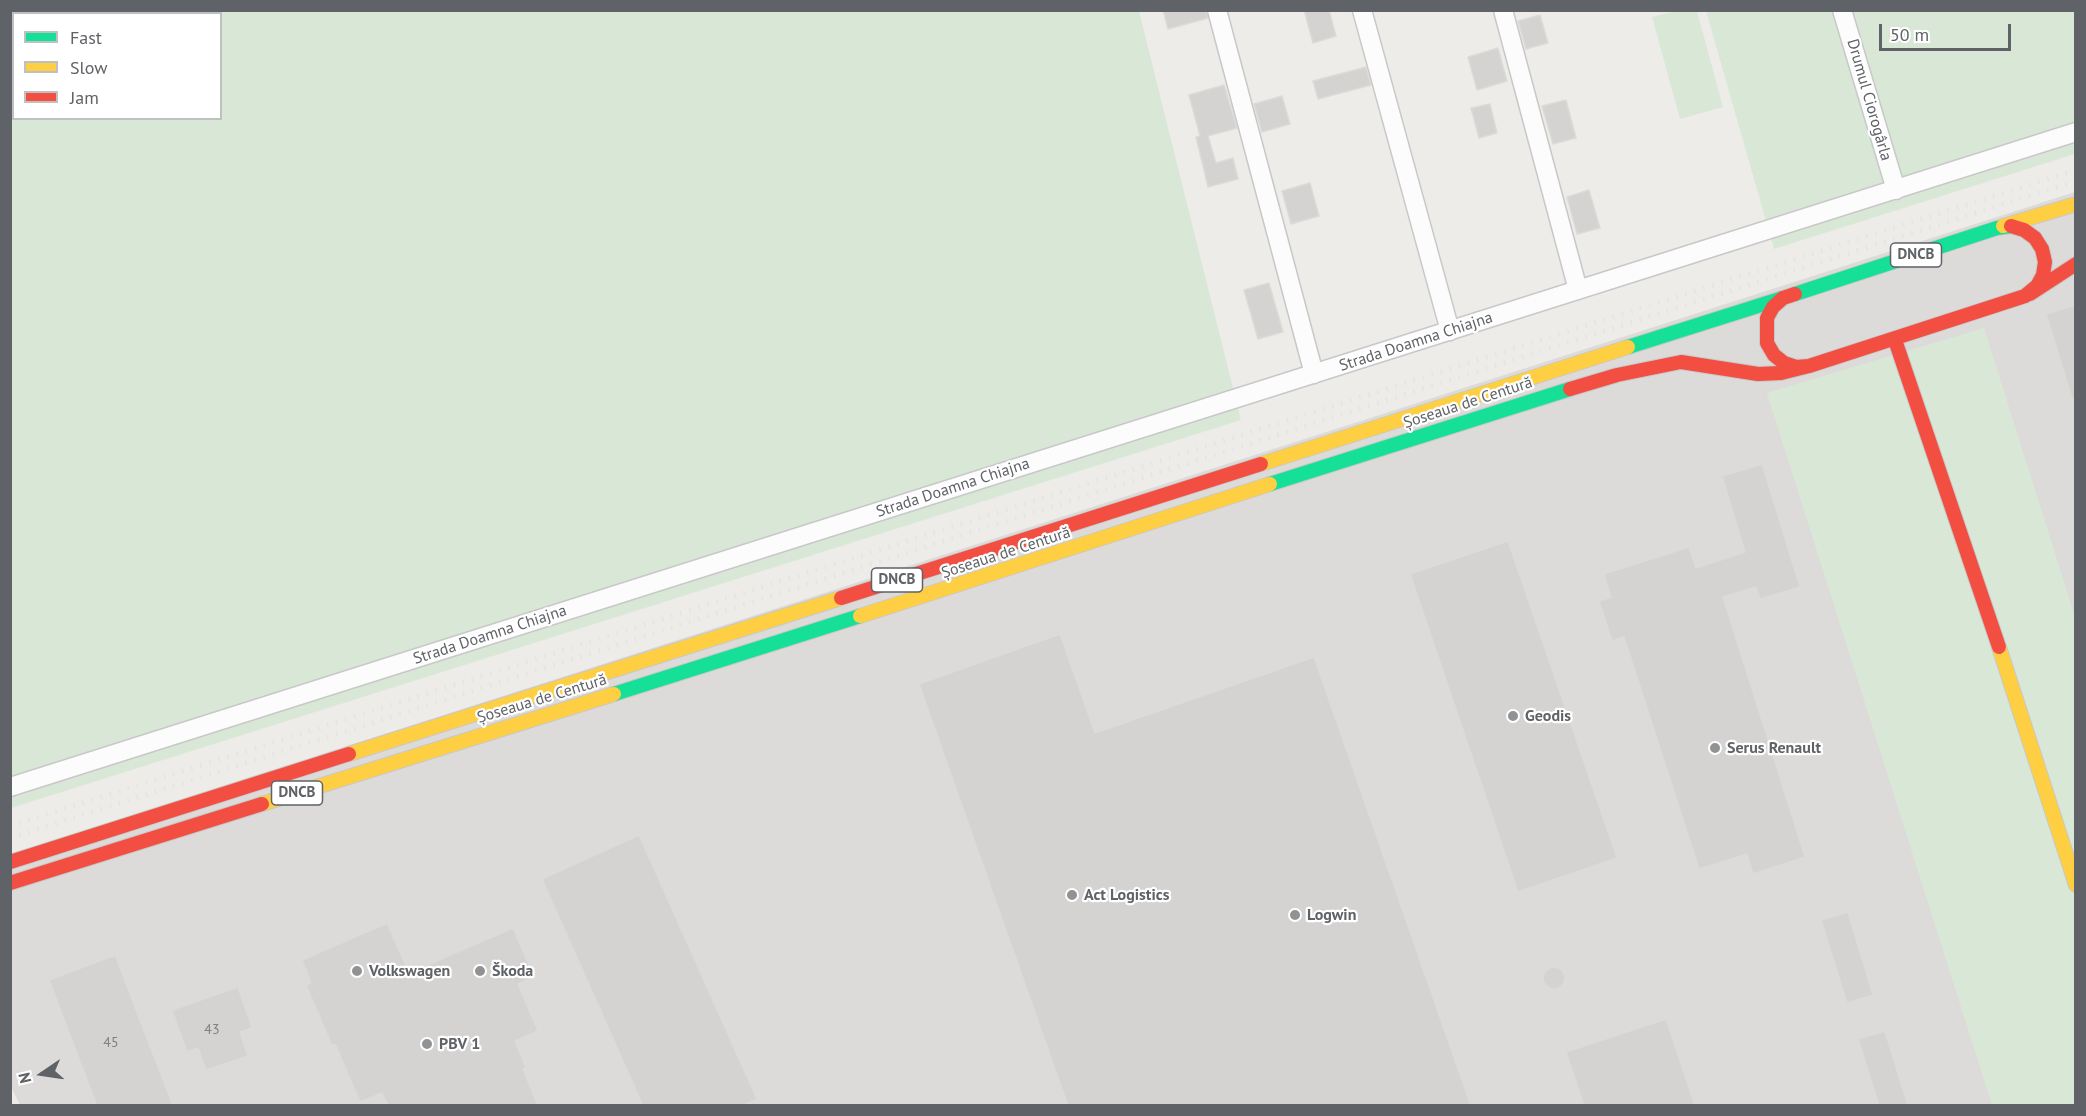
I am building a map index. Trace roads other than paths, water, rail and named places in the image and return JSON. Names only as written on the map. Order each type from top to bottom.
[{"type":"main road","name":"DNCB","points":[[2076,204],[1784,298],[1773,307],[1767,318],[1767,344],[1774,355],[1784,363],[1796,367],[1809,366],[2025,296],[2050,283],[2076,264]]},
{"type":"main road","name":"DNCB","points":[[1997,228],[2011,226],[2024,230],[2035,238],[2042,249],[2045,262],[2043,275],[2037,286],[2025,296]]},
{"type":"main road","name":"Șoseaua de Centură","points":[[10,862],[1784,298]]},
{"type":"main road","points":[[1895,340],[1988,611],[2076,885]]},
{"type":"main road","name":"Șoseaua de Centură","points":[[10,883],[785,640],[1538,398],[1617,375],[1681,362],[1707,364],[1749,374],[1773,374],[1809,366]]},
{"type":"street","points":[[1217,10],[1314,374]]},
{"type":"street","points":[[1362,10],[1450,331]]},
{"type":"street","points":[[1503,10],[1578,290]]},
{"type":"street","name":"Drumul Ciorogârla","points":[[1842,10],[1896,190]]},
{"type":"street","name":"Strada Doamna Chiajna","points":[[10,787],[2076,132]]},
{"type":"railway","points":[[10,826],[2076,170]]},
{"type":"railway","points":[[10,838],[2076,181]]},
{"type":"place","name":"Geodis","points":[[1513,716]]},
{"type":"place","name":"Serus Renault","points":[[1715,748]]},
{"type":"place","name":"Act Logistics","points":[[1072,895]]},
{"type":"place","name":"Logwin","points":[[1295,915]]},
{"type":"place","name":"Volkswagen","points":[[357,971]]},
{"type":"place","name":"Škoda","points":[[480,971]]},
{"type":"place","name":"PBV 1","points":[[427,1044]]}]
